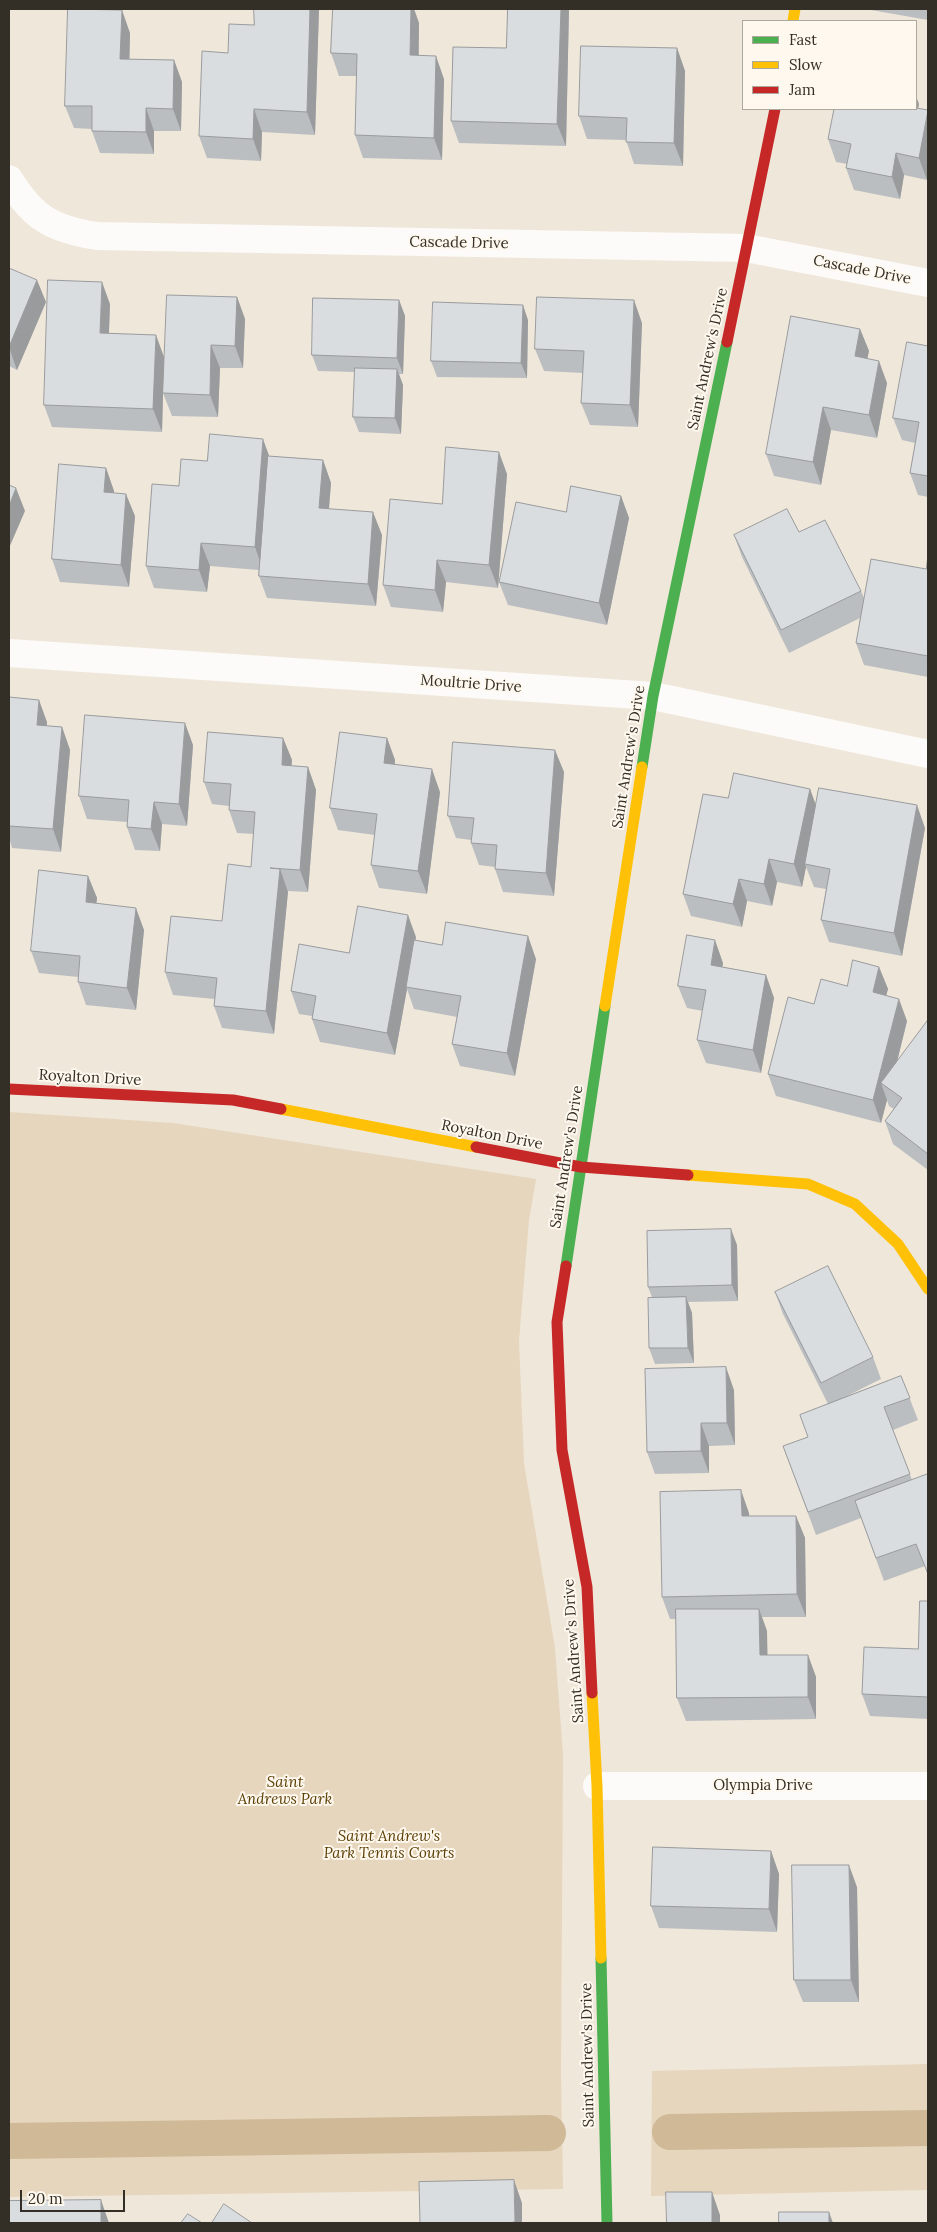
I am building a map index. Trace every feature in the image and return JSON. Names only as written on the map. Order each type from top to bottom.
[{"type":"street","name":"Saint Andrew's Drive","points":[[607,2223],[598,1786],[587,1587],[562,1450],[557,1322],[653,696],[775,110]]},
{"type":"street","name":"Cascade Drive","points":[[9,179],[21,199],[42,218],[68,232],[97,236],[746,248],[928,283]]},
{"type":"street","name":"Moultrie Drive","points":[[9,653],[653,696],[928,754]]},
{"type":"street","name":"Royalton Drive","points":[[9,1089],[233,1100],[581,1167],[808,1184],[855,1204],[898,1244],[928,1289]]},
{"type":"street","name":"Olympia Drive","points":[[598,1786],[928,1786]]},
{"type":"green space","name":"Saint Andrews Park","points":[[9,1112],[173,1123],[536,1179],[529,1220],[519,1341],[524,1463],[555,1648],[563,1755],[561,2074],[563,2189],[9,2197]]},
{"type":"green space","points":[[928,2064],[928,2190],[651,2196],[652,2071]]},
{"type":"building","points":[[68,9],[122,10],[120,59],[174,60],[173,109],[146,108],[146,132],[92,131],[92,106],[65,106]]},
{"type":"building","points":[[254,9],[310,9],[307,112],[254,109],[253,139],[199,136],[202,51],[228,53],[229,24],[254,25]]},
{"type":"building","points":[[333,9],[411,9],[410,55],[436,56],[434,138],[355,135],[357,54],[331,53]]},
{"type":"building","points":[[508,9],[561,9],[557,124],[451,121],[453,47],[506,48]]},
{"type":"building","points":[[581,46],[677,48],[674,143],[626,142],[627,118],[579,116]]},
{"type":"building","points":[[917,108],[928,110],[919,158],[896,153],[892,177],[846,168],[851,144],[828,139],[834,110],[917,110]]},
{"type":"building","points":[[9,268],[37,280],[9,347]]},
{"type":"building","points":[[48,280],[102,282],[100,333],[156,335],[153,409],[44,405]]},
{"type":"building","points":[[167,295],[237,297],[235,346],[211,345],[210,395],[163,393]]},
{"type":"building","points":[[537,297],[634,300],[630,405],[581,403],[584,351],[535,349]]},
{"type":"building","points":[[313,298],[399,300],[397,358],[312,355]]},
{"type":"building","points":[[433,302],[523,305],[521,363],[431,361]]},
{"type":"building","points":[[791,316],[860,329],[855,356],[879,361],[869,415],[823,407],[813,462],[766,454]]},
{"type":"building","points":[[907,342],[928,346],[928,476],[910,473],[919,422],[893,418]]},
{"type":"building","points":[[355,368],[397,369],[395,418],[353,417]]},
{"type":"building","points":[[210,434],[263,439],[255,547],[201,543],[199,570],[146,566],[152,484],[179,486],[181,459],[207,461]]},
{"type":"building","points":[[446,447],[499,452],[489,565],[437,560],[435,590],[383,585],[390,499],[442,504]]},
{"type":"building","points":[[268,456],[323,460],[319,508],[373,512],[368,584],[259,576]]},
{"type":"building","points":[[59,464],[106,468],[104,492],[126,494],[121,565],[52,559]]},
{"type":"building","points":[[9,485],[16,488],[9,506]]},
{"type":"building","points":[[571,486],[621,496],[599,603],[499,582],[516,502],[566,512]]},
{"type":"building","points":[[787,509],[799,532],[825,520],[861,591],[781,630],[734,535]]},
{"type":"building","points":[[928,555],[928,656],[856,643],[871,559],[926,569]]},
{"type":"building","points":[[9,697],[39,700],[37,725],[62,727],[53,829],[9,826]]},
{"type":"building","points":[[85,715],[185,723],[179,804],[154,802],[151,829],[127,827],[129,800],[79,796]]},
{"type":"building","points":[[208,732],[283,738],[282,765],[308,767],[300,870],[270,868],[280,869],[266,1011],[214,1006],[217,978],[165,972],[171,916],[222,921],[228,864],[251,867],[255,812],[229,810],[231,784],[204,782]]},
{"type":"building","points":[[340,732],[387,738],[384,763],[432,769],[418,871],[371,865],[377,814],[330,808]]},
{"type":"building","points":[[453,742],[555,750],[546,873],[495,869],[497,845],[471,843],[474,818],[448,816]]},
{"type":"building","points":[[734,773],[810,789],[794,864],[769,859],[764,884],[739,879],[733,904],[683,894],[703,794],[728,798]]},
{"type":"building","points":[[819,788],[917,805],[894,933],[821,920],[830,869],[805,864]]},
{"type":"building","points":[[39,870],[88,876],[86,902],[136,908],[127,988],[78,982],[80,956],[31,951]]},
{"type":"building","points":[[358,906],[408,915],[387,1033],[312,1019],[316,996],[291,991],[299,944],[349,953]]},
{"type":"building","points":[[446,922],[528,936],[507,1053],[452,1044],[461,996],[406,987],[414,940],[442,945]]},
{"type":"building","points":[[687,935],[715,940],[711,965],[766,975],[753,1050],[697,1040],[706,990],[678,986]]},
{"type":"building","points":[[853,960],[879,967],[873,992],[899,999],[873,1100],[768,1074],[788,997],[814,1004],[821,979],[847,986]]},
{"type":"building","points":[[928,1020],[928,1154],[885,1121],[902,1098],[881,1083]]},
{"type":"building","points":[[731,1229],[732,1285],[648,1287],[647,1231]]},
{"type":"building","points":[[828,1266],[873,1357],[821,1383],[775,1292]]},
{"type":"building","points":[[686,1297],[688,1348],[649,1348],[648,1298]]},
{"type":"building","points":[[726,1367],[727,1423],[701,1423],[701,1451],[647,1452],[645,1369]]},
{"type":"building","points":[[901,1376],[910,1398],[884,1407],[910,1474],[808,1512],[783,1446],[808,1437],[800,1415]]},
{"type":"building","points":[[928,1474],[928,1574],[916,1544],[876,1558],[855,1501]]},
{"type":"building","points":[[741,1490],[742,1516],[796,1516],[797,1594],[662,1597],[660,1492]]},
{"type":"building","points":[[920,1601],[928,1601],[928,1697],[862,1694],[864,1647],[918,1649]]},
{"type":"building","points":[[676,1609],[759,1609],[760,1655],[808,1655],[808,1697],[677,1698]]},
{"type":"building","points":[[653,1847],[771,1851],[769,1909],[651,1906]]},
{"type":"building","points":[[792,1865],[849,1865],[851,1980],[794,1980]]},
{"type":"building","points":[[514,2180],[515,2222],[420,2223],[419,2182]]},
{"type":"building","points":[[666,2192],[712,2192],[712,2223],[667,2223]]},
{"type":"building","points":[[101,2200],[101,2223],[9,2223],[9,2201]]},
{"type":"building","points":[[224,2204],[252,2223],[212,2223]]},
{"type":"building","points":[[779,2212],[829,2212],[829,2223],[779,2223]]},
{"type":"building","points":[[188,2214],[202,2223],[181,2223]]},
{"type":"waterway","points":[[670,2132],[928,2128]]},
{"type":"waterway","points":[[9,2141],[548,2133]]},
{"type":"traffic: fast","points":[[642,767],[653,696],[727,342]]},
{"type":"traffic: fast","points":[[566,1266],[605,1006]]},
{"type":"traffic: fast","points":[[601,1958],[607,2223]]},
{"type":"traffic: slow","points":[[793,20],[795,9]]},
{"type":"traffic: slow","points":[[605,1006],[642,767]]},
{"type":"traffic: slow","points":[[281,1109],[476,1147]]},
{"type":"traffic: slow","points":[[688,1175],[808,1184],[855,1204],[898,1244],[928,1289]]},
{"type":"traffic: slow","points":[[592,1693],[597,1786],[601,1958]]},
{"type":"traffic: jam","points":[[727,342],[775,110]]},
{"type":"traffic: jam","points":[[9,1089],[233,1100],[281,1109]]},
{"type":"traffic: jam","points":[[476,1147],[581,1167],[688,1175]]},
{"type":"traffic: jam","points":[[566,1266],[557,1322],[562,1450],[587,1587],[592,1693]]},
{"type":"park label","name":"Saint Andrew's Park Tennis Courts","points":[[389,1846]]}]
